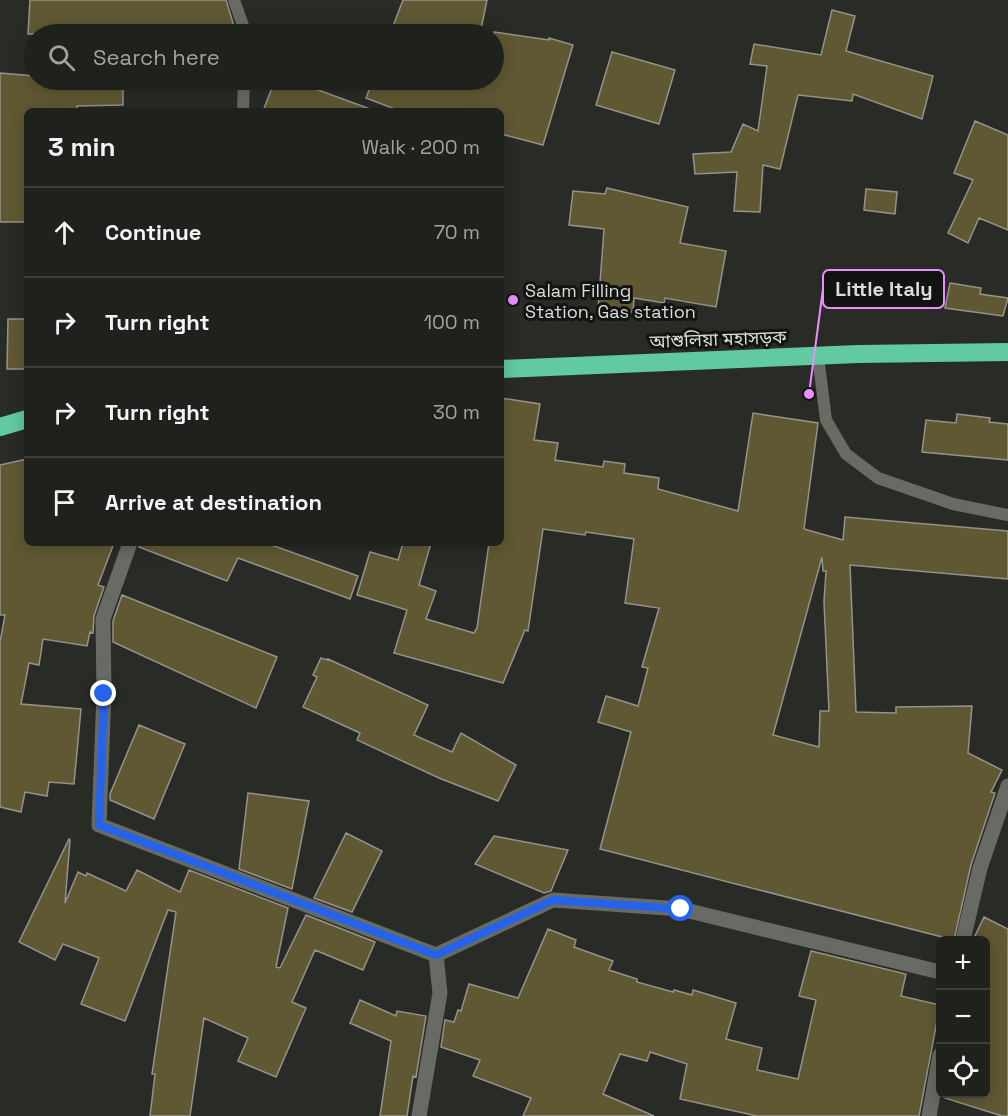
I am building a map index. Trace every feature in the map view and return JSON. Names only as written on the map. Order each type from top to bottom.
[{"type":"highway","name":"আশুলিয়া মহাসড়ক","points":[[504,369],[818,356],[1008,352]]},
{"type":"highway","points":[[0,427],[24,421]]},
{"type":"street","points":[[129,546],[103,619],[104,694],[99,825],[436,955],[553,900],[681,909],[936,971]]},
{"type":"street","points":[[964,936],[980,868],[1008,786]]},
{"type":"street","points":[[419,1116],[440,993],[436,955]]},
{"type":"street","points":[[929,1116],[936,1077]]},
{"type":"lane","points":[[234,0],[242,24]]},
{"type":"lane","points":[[243,108],[244,90]]},
{"type":"lane","points":[[818,356],[826,420],[846,454],[878,478],[953,504],[1008,515]]},
{"type":"building","points":[[30,0],[226,0],[233,24],[29,24]]},
{"type":"building","points":[[403,0],[487,0],[482,24],[394,24]]},
{"type":"building","points":[[832,10],[855,16],[846,51],[933,76],[922,119],[853,94],[852,101],[798,95],[780,169],[763,165],[760,212],[734,211],[737,172],[695,174],[693,154],[731,152],[743,124],[758,131],[767,66],[750,64],[754,44],[821,55]]},
{"type":"building","points":[[504,33],[549,40],[549,38],[573,45],[543,145],[504,135],[504,108],[392,108],[366,98],[369,90],[504,90]]},
{"type":"building","points":[[612,52],[675,70],[659,124],[596,105]]},
{"type":"building","points":[[0,73],[24,75],[24,90],[123,90],[123,105],[24,108],[24,222],[0,222]]},
{"type":"building","points":[[271,90],[318,90],[367,108],[264,108]]},
{"type":"building","points":[[975,121],[1008,135],[1008,230],[979,218],[968,243],[948,233],[973,180],[954,173]]},
{"type":"building","points":[[607,188],[688,207],[680,243],[726,251],[716,307],[665,298],[664,303],[634,298],[633,312],[598,309],[604,229],[569,225],[573,191],[605,194]]},
{"type":"building","points":[[866,189],[897,192],[895,214],[864,210]]},
{"type":"building","points":[[950,283],[981,288],[980,294],[1008,298],[1003,316],[945,308]]},
{"type":"building","points":[[8,319],[24,319],[24,369],[7,369]]},
{"type":"building","points":[[504,398],[540,404],[534,440],[558,443],[555,460],[603,467],[604,461],[625,464],[624,473],[659,478],[658,489],[738,511],[753,413],[818,423],[804,529],[843,540],[845,517],[1008,531],[1008,579],[850,565],[856,712],[896,713],[896,707],[972,706],[968,753],[1002,770],[991,792],[995,793],[971,865],[955,936],[938,936],[600,849],[631,732],[598,722],[606,696],[638,706],[648,668],[642,667],[659,608],[625,603],[634,539],[543,529],[528,631],[525,630],[503,683],[394,653],[407,610],[357,595],[370,552],[398,560],[402,546],[430,546],[419,585],[436,591],[426,619],[474,633],[477,628],[489,546],[504,546]],"holes":[[[822,557],[823,571],[826,571],[824,602],[829,711],[820,711],[819,747],[773,735]]]},
{"type":"building","points":[[957,414],[990,418],[989,422],[1008,424],[1008,460],[922,452],[926,420],[956,423]]},
{"type":"building","points":[[24,460],[24,546],[113,546],[98,585],[104,587],[94,616],[93,633],[90,632],[87,646],[43,639],[39,665],[29,663],[21,704],[81,709],[74,784],[49,782],[47,796],[25,792],[21,812],[0,807],[0,642],[5,615],[0,615],[0,465]]},
{"type":"building","points":[[274,546],[358,576],[350,599],[238,558],[227,581],[139,547]]},
{"type":"building","points":[[122,595],[277,657],[256,708],[113,642],[113,621]]},
{"type":"building","points":[[321,658],[328,659],[428,705],[414,735],[452,752],[461,733],[516,765],[498,801],[439,778],[357,740],[360,733],[303,707],[317,677],[313,675]]},
{"type":"building","points":[[139,725],[185,744],[154,819],[110,800],[110,794]]},
{"type":"building","points":[[248,793],[309,801],[292,889],[239,869]]},
{"type":"building","points":[[346,833],[382,851],[352,912],[314,898]]},
{"type":"building","points":[[494,836],[568,850],[551,891],[544,893],[475,864]]},
{"type":"building","points":[[69,839],[65,903],[78,872],[86,876],[87,873],[126,891],[137,870],[180,892],[189,870],[288,908],[276,967],[280,968],[306,915],[375,942],[363,970],[315,950],[292,1002],[306,1008],[276,1077],[238,1061],[248,1038],[204,1018],[190,1116],[150,1116],[155,1074],[152,1074],[176,912],[168,910],[125,1021],[81,1004],[99,958],[63,944],[55,960],[19,942]]},
{"type":"building","points":[[984,917],[1008,929],[1008,1116],[945,1098],[990,1098],[990,936],[975,936]]},
{"type":"building","points":[[548,929],[576,940],[574,947],[613,961],[609,970],[637,979],[637,982],[692,995],[693,990],[736,1003],[726,1039],[762,1048],[757,1070],[798,1079],[816,1000],[799,996],[811,951],[906,974],[901,996],[936,1004],[936,1026],[919,1116],[757,1116],[680,1099],[687,1064],[650,1052],[647,1061],[620,1054],[603,1094],[654,1116],[523,1116],[531,1098],[473,1076],[480,1060],[441,1047],[445,1020],[454,1022],[458,1010],[461,1011],[469,984],[518,998]]},
{"type":"building","points":[[360,1000],[396,1016],[397,1011],[426,1016],[407,1116],[380,1116],[391,1041],[350,1023]]},
{"type":"place","name":"Salam Filling Station, Gas station","points":[[513,300]]},
{"type":"place","name":"Little Italy","points":[[809,394]]},
{"type":"route","points":[[104,694],[99,825],[436,955],[553,900],[681,909]]}]
